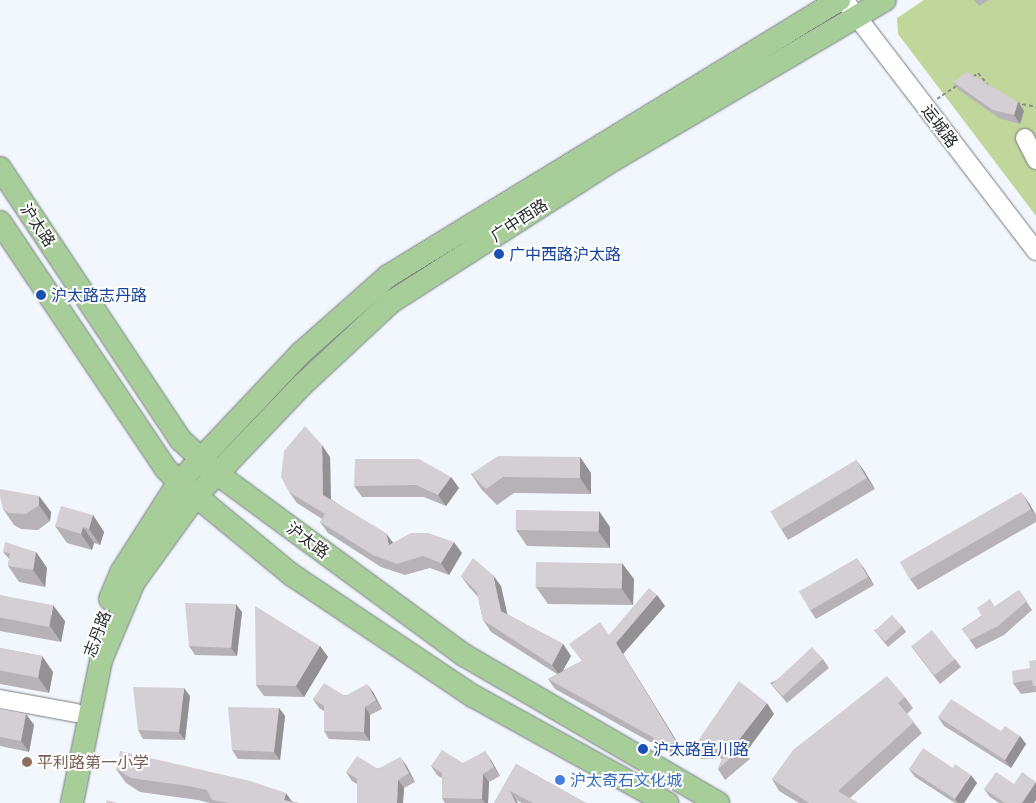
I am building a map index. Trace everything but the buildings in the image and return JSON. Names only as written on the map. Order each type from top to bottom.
[{"type":"main road","name":"广中西路","points":[[188,489],[301,354],[388,276],[839,0]]},
{"type":"main road","name":"广中西路","points":[[208,466],[391,302],[850,8],[885,0]]},
{"type":"main road","name":"沪太路","points":[[0,168],[181,440],[208,466],[464,655],[718,803]]},
{"type":"main road","name":"沪太路","points":[[0,222],[166,469],[188,489],[292,575],[473,696],[668,803]]},
{"type":"main road","name":"志丹路","points":[[58,803],[87,657],[122,571],[188,489]]},
{"type":"main road","name":"志丹路","points":[[72,803],[102,660],[134,582],[188,489]]},
{"type":"street","name":"运城路","points":[[850,8],[1036,251]]},
{"type":"street","points":[[1025,138],[1036,160]]},
{"type":"street","points":[[0,698],[76,713]]},
{"type":"path","points":[[970,78],[978,74],[993,91]]},
{"type":"path","points":[[925,106],[963,83]]},
{"type":"path","points":[[1008,99],[1036,107]]},
{"type":"green space","points":[[924,0],[1036,0],[1036,216],[898,34],[897,18]]},
{"type":"place","name":"广中西路沪太路","points":[[499,254]]},
{"type":"place","name":"沪太路志丹路","points":[[41,295]]},
{"type":"place","name":"沪太路宜川路","points":[[643,749]]},
{"type":"place","name":"平利路第一小学","points":[[27,762]]},
{"type":"place","name":"沪太奇石文化城","points":[[560,780]]}]
